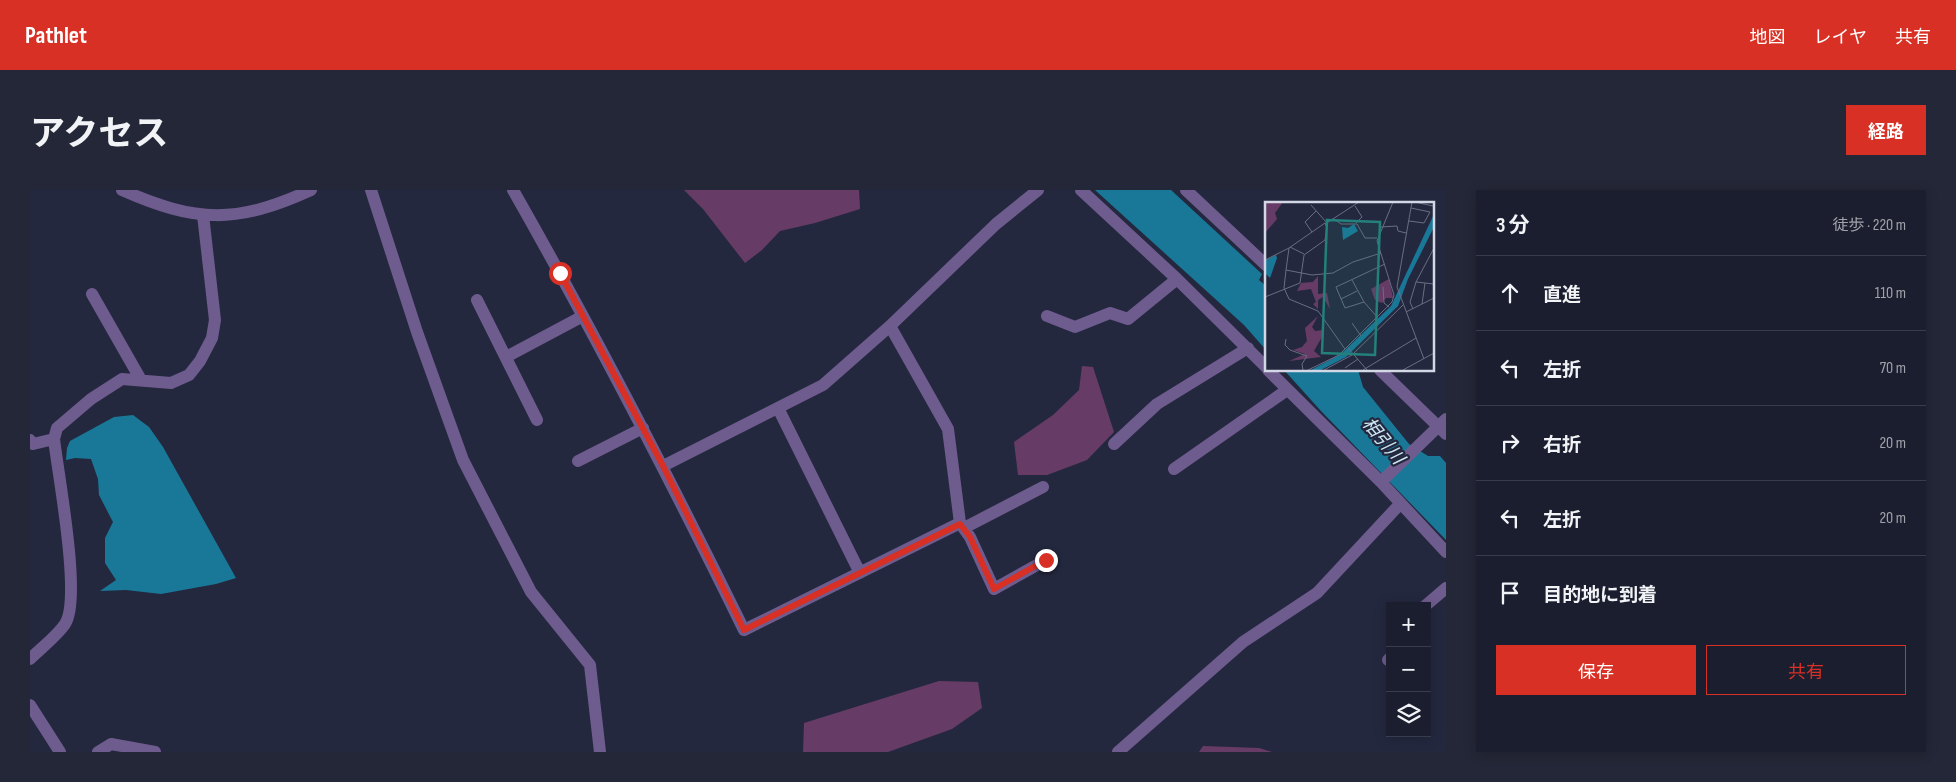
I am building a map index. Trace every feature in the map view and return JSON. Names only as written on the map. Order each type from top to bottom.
[{"type":"street","points":[[122,190],[160,206],[184,213],[203,215],[234,215],[259,211],[283,203],[311,190]]},
{"type":"street","points":[[371,190],[463,460],[530,592],[590,665],[600,752]]},
{"type":"street","points":[[513,190],[584,316],[663,466],[744,630],[1043,487]]},
{"type":"street","points":[[663,466],[822,385],[890,326],[996,224],[1038,190]]},
{"type":"street","points":[[1081,190],[1177,279],[1265,367]]},
{"type":"street","points":[[1186,190],[1265,264]]},
{"type":"street","points":[[30,659],[66,624],[72,604],[72,575],[54,440],[57,428],[91,399],[122,379],[172,383],[189,375],[200,361],[212,338],[215,320],[203,215]]},
{"type":"street","points":[[1047,316],[1076,327],[1110,313],[1128,319],[1177,279]]},
{"type":"street","points":[[92,294],[142,380]]},
{"type":"street","points":[[477,300],[537,420]]},
{"type":"street","points":[[506,357],[584,316]]},
{"type":"street","points":[[890,326],[948,429],[962,526],[970,537],[994,589],[1046,560]]},
{"type":"street","points":[[1114,444],[1157,404],[1248,348]]},
{"type":"street","points":[[1269,371],[1383,480],[1400,504],[1446,552]]},
{"type":"street","points":[[1381,371],[1443,426],[1383,480]]},
{"type":"street","points":[[1174,469],[1287,390]]},
{"type":"street","points":[[778,408],[860,573]]},
{"type":"street","points":[[578,461],[643,428]]},
{"type":"street","points":[[30,440],[33,444],[54,440]]},
{"type":"street","points":[[1118,752],[1244,642],[1317,593],[1400,504]]},
{"type":"street","points":[[1430,602],[1446,588]]},
{"type":"street","points":[[30,705],[56,750]]},
{"type":"street","points":[[98,752],[111,744],[154,752]]},
{"type":"shaded area","points":[[684,190],[859,190],[860,209],[815,223],[780,231],[762,250],[745,263],[703,209]]},
{"type":"shaded area","points":[[1082,366],[1093,367],[1114,432],[1087,460],[1047,475],[1018,475],[1014,442],[1053,415],[1079,390]]},
{"type":"shaded area","points":[[939,681],[978,682],[982,708],[952,729],[888,752],[803,752],[804,723]]},
{"type":"shaded area","points":[[1203,746],[1259,748],[1272,752],[1199,752]]},
{"type":"water","points":[[1095,190],[1171,190],[1262,274],[1259,280],[1265,285],[1265,349],[1244,325]]},
{"type":"water","name":"相引川","points":[[1285,371],[1358,371],[1363,387],[1409,444],[1428,456],[1440,456],[1446,463],[1446,540]]},
{"type":"water","points":[[133,415],[149,427],[163,447],[236,578],[216,584],[161,594],[126,590],[100,591],[116,580],[105,563],[105,538],[113,522],[99,495],[98,479],[91,459],[75,458],[66,460],[67,448],[70,441],[114,417]]},
{"type":"route","points":[[560,273],[663,466],[744,630],[960,524],[970,537],[994,589],[1046,560]]}]
